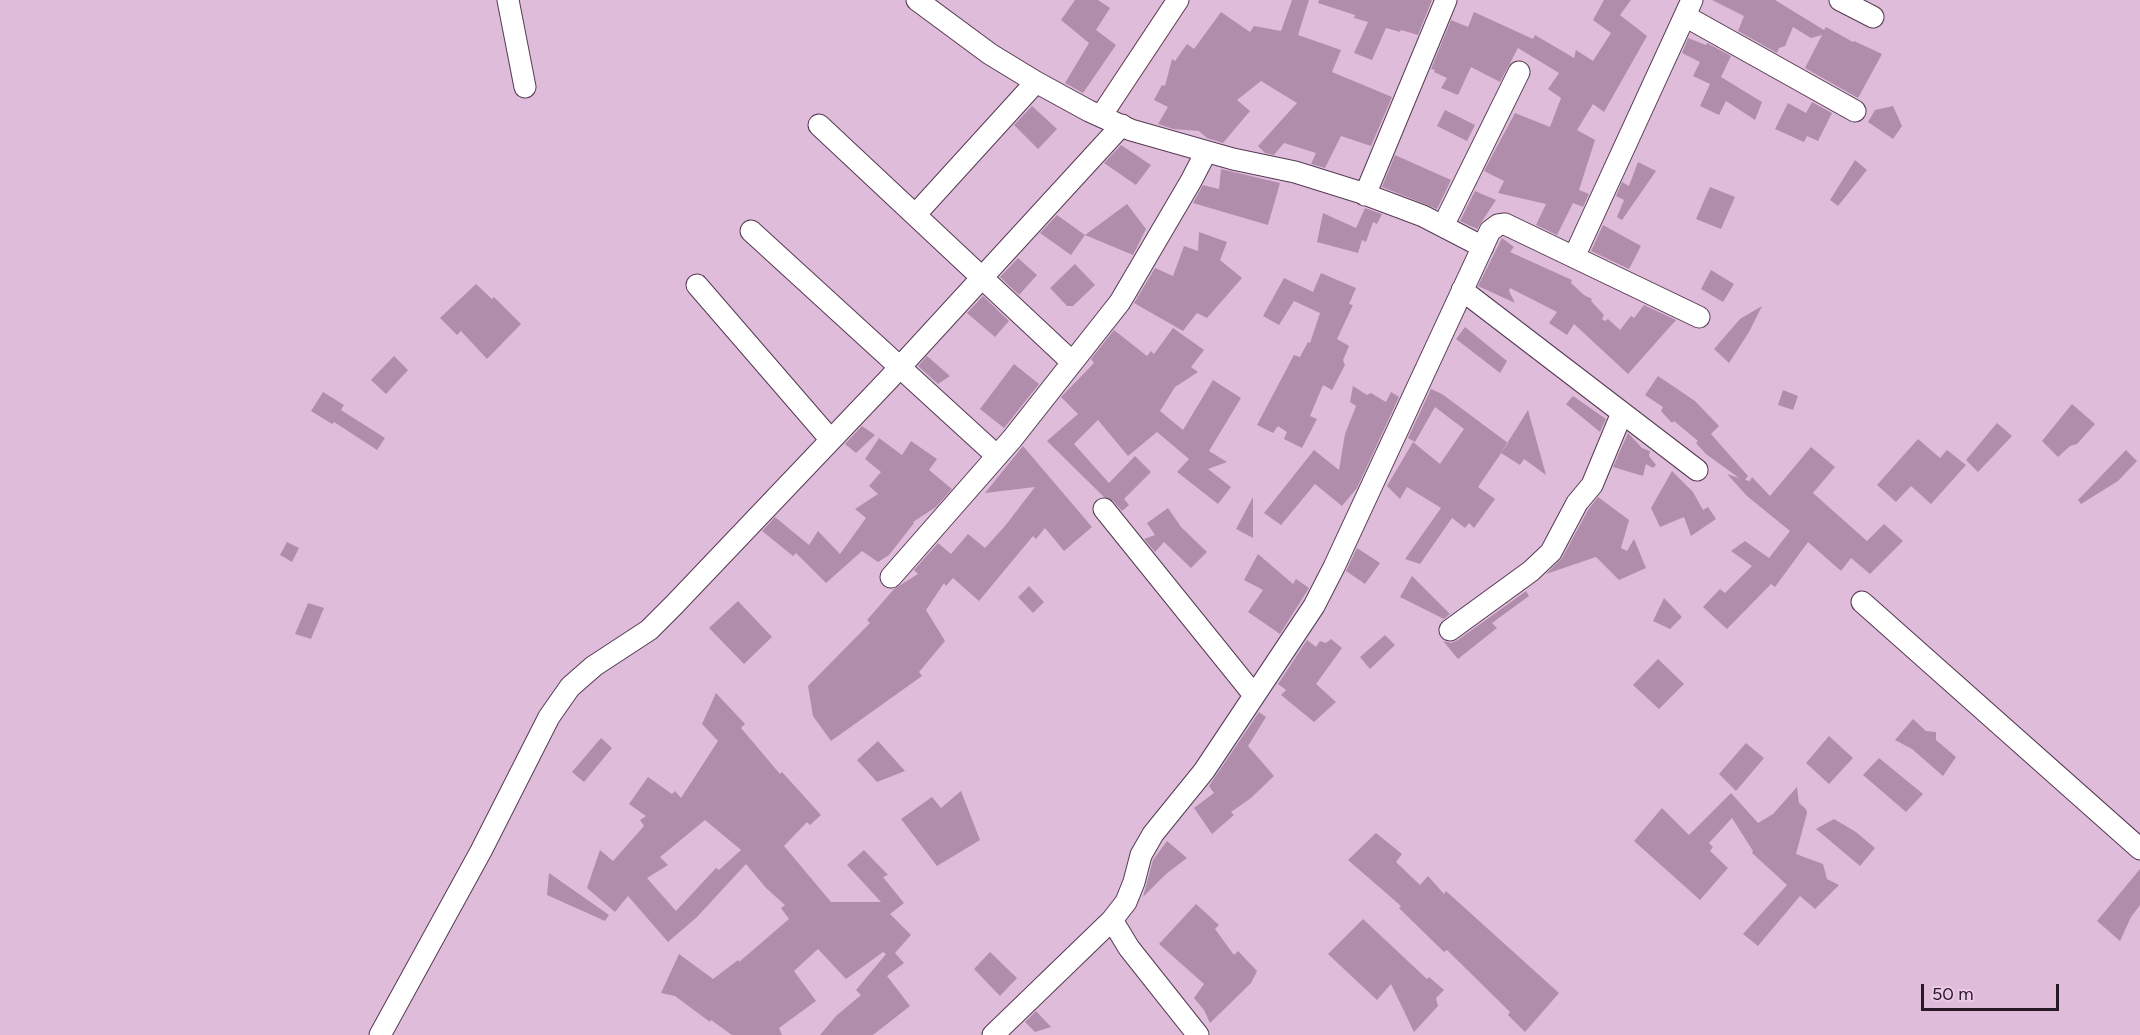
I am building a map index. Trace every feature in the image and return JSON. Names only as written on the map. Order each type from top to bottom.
[{"type":"street","points":[[508,0],[525,87]]},
{"type":"street","points":[[917,0],[990,54],[1036,82],[1101,116],[1206,152],[1295,172],[1365,195],[1423,216],[1483,247]]},
{"type":"street","points":[[1101,116],[1178,0]]},
{"type":"street","points":[[1365,195],[1446,0]]},
{"type":"street","points":[[1839,0],[1873,17]]},
{"type":"street","points":[[1574,257],[1688,8],[1855,111]]},
{"type":"street","points":[[1443,226],[1519,72]]},
{"type":"street","points":[[915,215],[1036,82]]},
{"type":"street","points":[[819,125],[1072,362]]},
{"type":"street","points":[[380,1035],[481,851],[549,717],[570,687],[594,666],[649,630],[900,367],[1122,125]]},
{"type":"street","points":[[891,577],[997,456],[1120,302],[1206,152]]},
{"type":"street","points":[[993,1035],[1112,920],[1126,902],[1141,855],[1153,834],[1204,771],[1314,606],[1490,231],[1498,225],[1505,224],[1699,317]]},
{"type":"street","points":[[751,231],[997,456]]},
{"type":"street","points":[[697,285],[831,440]]},
{"type":"street","points":[[1462,290],[1697,470]]},
{"type":"street","points":[[1450,630],[1531,571],[1551,552],[1577,503],[1593,485],[1622,413]]},
{"type":"street","points":[[1104,509],[1254,695]]},
{"type":"street","points":[[1862,602],[2140,849]]},
{"type":"street","points":[[1112,920],[1129,948],[1198,1035]]},
{"type":"building","points":[[1075,0],[1098,0],[1110,8],[1096,30],[1116,45],[1083,93],[1065,83],[1089,43],[1061,20]]},
{"type":"building","points":[[1292,0],[1309,0],[1298,35],[1341,50],[1332,72],[1392,97],[1371,146],[1341,136],[1325,168],[1311,164],[1316,153],[1284,143],[1274,155],[1265,153],[1258,146],[1297,103],[1261,81],[1237,100],[1250,111],[1223,143],[1207,138],[1199,131],[1173,129],[1158,124],[1168,107],[1154,100],[1162,85],[1165,86],[1172,59],[1175,61],[1187,44],[1194,49],[1221,12],[1250,32],[1254,26],[1281,31]]},
{"type":"building","points":[[1319,0],[1432,0],[1418,35],[1386,28],[1372,60],[1354,53],[1368,22],[1354,18],[1355,15],[1318,3]]},
{"type":"building","points":[[1604,0],[1631,0],[1620,15],[1647,36],[1604,112],[1593,104],[1577,130],[1595,140],[1579,190],[1589,194],[1583,207],[1573,203],[1557,235],[1536,225],[1546,204],[1498,193],[1504,181],[1484,171],[1515,113],[1550,127],[1561,98],[1548,89],[1559,73],[1518,48],[1500,82],[1471,67],[1458,95],[1441,88],[1447,78],[1431,69],[1451,20],[1468,27],[1474,12],[1533,39],[1535,35],[1574,58],[1576,50],[1593,61],[1611,33],[1593,20]]},
{"type":"building","points":[[1712,0],[1775,0],[1824,30],[1826,27],[1882,54],[1858,98],[1805,68],[1822,35],[1811,38],[1793,27],[1785,46],[1779,48],[1777,53],[1738,31],[1744,16]]},
{"type":"building","points":[[1688,38],[1706,45],[1707,43],[1731,56],[1721,77],[1762,102],[1755,120],[1726,101],[1719,115],[1700,106],[1710,84],[1693,76],[1700,62],[1682,53]]},
{"type":"building","points":[[1812,102],[1832,113],[1818,141],[1807,136],[1804,142],[1775,129],[1788,103],[1806,113]]},
{"type":"building","points":[[1032,106],[1057,129],[1038,149],[1014,125]]},
{"type":"building","points":[[1893,106],[1902,126],[1893,139],[1868,122],[1875,110]]},
{"type":"building","points":[[1445,110],[1475,125],[1467,141],[1437,126]]},
{"type":"building","points":[[1121,145],[1151,165],[1136,185],[1104,163]]},
{"type":"building","points":[[1395,155],[1451,180],[1437,209],[1382,187]]},
{"type":"building","points":[[1855,160],[1867,170],[1838,206],[1830,200]]},
{"type":"building","points":[[1638,162],[1656,171],[1622,220],[1617,217],[1624,200],[1616,196],[1622,182],[1629,186]]},
{"type":"building","points":[[1221,169],[1280,183],[1268,225],[1193,203],[1203,185],[1219,189]]},
{"type":"building","points":[[1710,187],[1735,197],[1721,229],[1696,219]]},
{"type":"building","points":[[1475,191],[1496,200],[1477,229],[1460,221]]},
{"type":"building","points":[[1127,204],[1146,229],[1133,255],[1085,235]]},
{"type":"building","points":[[1365,208],[1382,214],[1377,224],[1373,222],[1366,242],[1362,240],[1358,253],[1317,242],[1323,213],[1356,228]]},
{"type":"building","points":[[1057,215],[1085,235],[1071,255],[1040,233]]},
{"type":"building","points":[[1603,225],[1641,246],[1629,269],[1591,251]]},
{"type":"building","points":[[1199,232],[1227,242],[1220,260],[1242,278],[1207,318],[1197,313],[1183,331],[1134,303],[1155,268],[1173,276],[1184,246],[1198,251]]},
{"type":"building","points":[[1502,238],[1514,247],[1510,252],[1572,280],[1571,283],[1592,299],[1591,301],[1604,315],[1602,319],[1605,321],[1608,319],[1620,330],[1644,305],[1676,320],[1628,374],[1574,324],[1567,335],[1549,323],[1557,312],[1510,288],[1509,291],[1515,303],[1478,286]]},
{"type":"building","points":[[1018,258],[1037,275],[1019,295],[1000,277]]},
{"type":"building","points":[[1075,264],[1095,285],[1073,306],[1067,306],[1050,288]]},
{"type":"building","points":[[1711,270],[1734,284],[1723,302],[1701,289]]},
{"type":"building","points":[[1321,273],[1356,288],[1349,304],[1353,305],[1337,339],[1349,346],[1343,360],[1345,365],[1332,390],[1323,385],[1310,416],[1317,419],[1302,448],[1284,439],[1287,432],[1278,426],[1273,433],[1257,425],[1294,355],[1300,357],[1308,342],[1310,343],[1320,313],[1294,301],[1279,325],[1263,316],[1284,278],[1313,292]]},
{"type":"building","points":[[476,284],[492,299],[494,297],[521,324],[487,359],[461,331],[457,335],[440,318]]},
{"type":"building","points":[[983,296],[1009,321],[995,337],[967,313]]},
{"type":"building","points":[[1762,306],[1729,363],[1714,349],[1740,319]]},
{"type":"building","points":[[1465,327],[1507,361],[1500,373],[1456,339]]},
{"type":"building","points":[[1173,328],[1204,350],[1191,367],[1198,372],[1175,387],[1160,411],[1183,430],[1213,380],[1241,398],[1209,451],[1227,462],[1208,469],[1231,487],[1218,504],[1177,472],[1189,459],[1157,432],[1128,456],[1098,420],[1074,444],[1109,483],[1135,456],[1151,472],[1124,499],[1129,505],[1122,511],[1113,501],[1104,497],[1047,441],[1078,414],[1061,397],[1094,363],[1091,359],[1114,330],[1147,356],[1151,351],[1154,354]]},
{"type":"building","points":[[394,356],[408,370],[386,394],[371,380]]},
{"type":"building","points":[[927,356],[950,376],[938,384],[918,366]]},
{"type":"building","points":[[1014,364],[1039,384],[1004,428],[980,409]]},
{"type":"building","points":[[1658,376],[1695,401],[1719,426],[1711,434],[1748,476],[1745,480],[1750,481],[1752,477],[1770,496],[1811,447],[1835,467],[1813,493],[1867,541],[1884,524],[1903,541],[1870,574],[1851,558],[1841,571],[1808,542],[1775,587],[1771,584],[1727,629],[1703,607],[1720,589],[1725,593],[1752,566],[1731,551],[1745,541],[1769,558],[1790,531],[1747,496],[1727,474],[1739,478],[1706,454],[1696,443],[1698,441],[1674,421],[1672,423],[1661,411],[1663,407],[1645,395]]},
{"type":"building","points":[[1353,386],[1367,395],[1371,393],[1386,402],[1391,392],[1399,397],[1357,488],[1342,506],[1315,484],[1281,525],[1264,513],[1314,450],[1339,470],[1345,434],[1356,406],[1350,402]]},
{"type":"building","points":[[1431,389],[1442,394],[1508,443],[1478,487],[1495,499],[1474,528],[1469,523],[1465,528],[1452,518],[1420,564],[1405,559],[1441,508],[1407,487],[1400,499],[1387,486],[1413,442],[1440,464],[1464,429],[1435,407],[1415,442],[1408,438]]},
{"type":"building","points":[[1783,390],[1798,396],[1793,410],[1778,405]]},
{"type":"building","points":[[323,392],[344,405],[341,410],[385,438],[377,450],[334,422],[332,424],[311,411]]},
{"type":"building","points":[[1573,396],[1606,419],[1600,432],[1566,404]]},
{"type":"building","points":[[2072,404],[2095,424],[2077,444],[2070,446],[2058,457],[2042,441]]},
{"type":"building","points":[[1528,410],[1546,475],[1524,459],[1520,465],[1501,453]]},
{"type":"building","points":[[1997,423],[2012,436],[1978,472],[1966,460]]},
{"type":"building","points":[[862,426],[875,435],[856,453],[845,444]]},
{"type":"building","points":[[1628,433],[1642,448],[1650,451],[1649,456],[1656,465],[1653,468],[1646,464],[1643,476],[1613,467]]},
{"type":"building","points":[[879,438],[902,455],[911,441],[937,459],[929,470],[952,489],[936,507],[913,522],[889,555],[878,562],[862,551],[826,583],[796,553],[793,556],[762,531],[775,517],[809,545],[818,531],[840,554],[866,518],[855,509],[878,494],[869,486],[881,472],[865,459]]},
{"type":"building","points":[[1918,439],[1940,458],[1947,450],[1966,465],[1931,504],[1911,486],[1896,502],[1877,485]]},
{"type":"building","points":[[1023,446],[1092,527],[1064,551],[1045,528],[1036,539],[1033,536],[979,601],[953,578],[946,586],[944,583],[926,610],[945,641],[919,672],[922,676],[831,741],[813,716],[808,686],[870,623],[867,620],[894,589],[918,574],[914,570],[938,543],[951,554],[968,534],[985,548],[1005,526],[1035,487],[985,493]]},
{"type":"building","points":[[2126,450],[2137,461],[2118,481],[2081,504],[2078,500]]},
{"type":"building","points":[[1672,471],[1693,492],[1703,510],[1708,507],[1716,519],[1691,536],[1684,517],[1660,527],[1651,508]]},
{"type":"building","points":[[1253,497],[1253,538],[1236,529]]},
{"type":"building","points":[[1598,497],[1629,520],[1621,548],[1627,551],[1634,539],[1646,568],[1619,580],[1596,557],[1546,574],[1562,558],[1588,510]]},
{"type":"building","points":[[1168,508],[1181,527],[1207,552],[1191,568],[1164,542],[1155,552],[1144,539],[1155,535],[1147,523]]},
{"type":"building","points":[[287,542],[299,548],[292,562],[280,555]]},
{"type":"building","points":[[1357,548],[1380,563],[1365,584],[1346,571]]},
{"type":"building","points":[[1258,554],[1293,584],[1296,579],[1309,588],[1280,634],[1248,612],[1263,590],[1244,580]]},
{"type":"building","points":[[1412,576],[1450,614],[1444,619],[1400,597]]},
{"type":"building","points":[[1029,586],[1044,602],[1033,613],[1018,597]]},
{"type":"building","points":[[1526,591],[1529,596],[1492,623],[1497,628],[1458,659],[1443,641],[1451,643],[1458,640]]},
{"type":"building","points":[[1664,598],[1682,617],[1670,629],[1653,621]]},
{"type":"building","points":[[738,601],[772,637],[744,664],[709,628]]},
{"type":"building","points":[[308,603],[324,608],[311,639],[295,634]]},
{"type":"building","points":[[1385,635],[1395,645],[1370,669],[1360,657]]},
{"type":"building","points":[[1331,639],[1342,648],[1316,684],[1336,702],[1314,722],[1281,695],[1286,690],[1278,684],[1307,640],[1316,647],[1320,641],[1326,643]]},
{"type":"building","points":[[1658,659],[1684,684],[1659,709],[1633,685]]},
{"type":"building","points":[[716,693],[745,724],[741,728],[780,774],[782,772],[821,815],[810,825],[807,822],[784,846],[831,902],[881,902],[847,865],[864,850],[888,875],[883,877],[904,903],[890,914],[911,935],[895,953],[904,963],[887,976],[910,1006],[873,1035],[820,1035],[836,1016],[861,995],[856,990],[886,954],[883,952],[846,979],[818,949],[794,971],[816,1001],[779,1028],[782,1035],[732,1035],[675,996],[661,993],[679,954],[713,979],[738,960],[739,962],[789,919],[781,908],[785,905],[766,888],[746,864],[697,917],[668,942],[628,896],[615,912],[587,888],[600,850],[613,861],[644,826],[640,820],[646,816],[629,804],[648,777],[672,794],[675,791],[681,798],[718,741],[702,724]],"holes":[[[705,820],[741,850],[719,870],[716,868],[676,911],[647,878],[668,865],[660,857]]]},
{"type":"building","points":[[1259,712],[1266,717],[1248,746],[1274,776],[1251,798],[1231,812],[1234,815],[1212,834],[1194,808],[1214,793],[1209,786]]},
{"type":"building","points":[[1913,719],[1926,731],[1936,732],[1936,740],[1956,757],[1943,776],[1912,749],[1895,740]]},
{"type":"building","points":[[1829,736],[1853,758],[1829,784],[1806,763]]},
{"type":"building","points":[[601,738],[612,748],[584,782],[572,772]]},
{"type":"building","points":[[878,741],[905,771],[877,782],[857,760]]},
{"type":"building","points":[[1746,743],[1764,758],[1736,791],[1719,774]]},
{"type":"building","points":[[1879,758],[1923,794],[1906,812],[1863,775]]},
{"type":"building","points":[[1797,787],[1799,803],[1807,813],[1796,854],[1823,864],[1827,879],[1839,885],[1815,909],[1800,896],[1758,946],[1743,934],[1787,885],[1752,853],[1753,851],[1732,818],[1709,843],[1713,847],[1710,851],[1728,868],[1700,900],[1634,841],[1662,808],[1689,835],[1731,793],[1758,823],[1773,814]]},
{"type":"building","points":[[961,791],[980,840],[937,866],[901,819],[932,797],[941,808]]},
{"type":"building","points":[[1834,819],[1856,832],[1875,848],[1860,866],[1816,829]]},
{"type":"building","points":[[1376,833],[1402,854],[1396,862],[1420,885],[1428,876],[1444,894],[1446,891],[1559,993],[1525,1032],[1508,1015],[1510,1012],[1447,950],[1444,952],[1399,908],[1401,906],[1348,860]]},
{"type":"building","points":[[1167,841],[1187,858],[1166,874],[1143,897],[1153,860]]},
{"type":"building","points":[[2140,869],[2140,905],[2131,917],[2120,941],[2097,921]]},
{"type":"building","points":[[549,873],[609,915],[605,921],[547,895]]},
{"type":"building","points":[[1196,904],[1219,925],[1215,929],[1234,955],[1238,951],[1257,971],[1251,983],[1210,1023],[1204,1010],[1194,998],[1204,984],[1159,944]]},
{"type":"building","points":[[1363,919],[1427,979],[1429,977],[1444,990],[1436,998],[1438,1006],[1414,1032],[1391,984],[1377,1000],[1328,954]]},
{"type":"building","points":[[990,952],[1017,978],[1000,996],[974,969]]},
{"type":"building","points":[[1036,1011],[1051,1027],[1035,1032],[1025,1022]]}]
